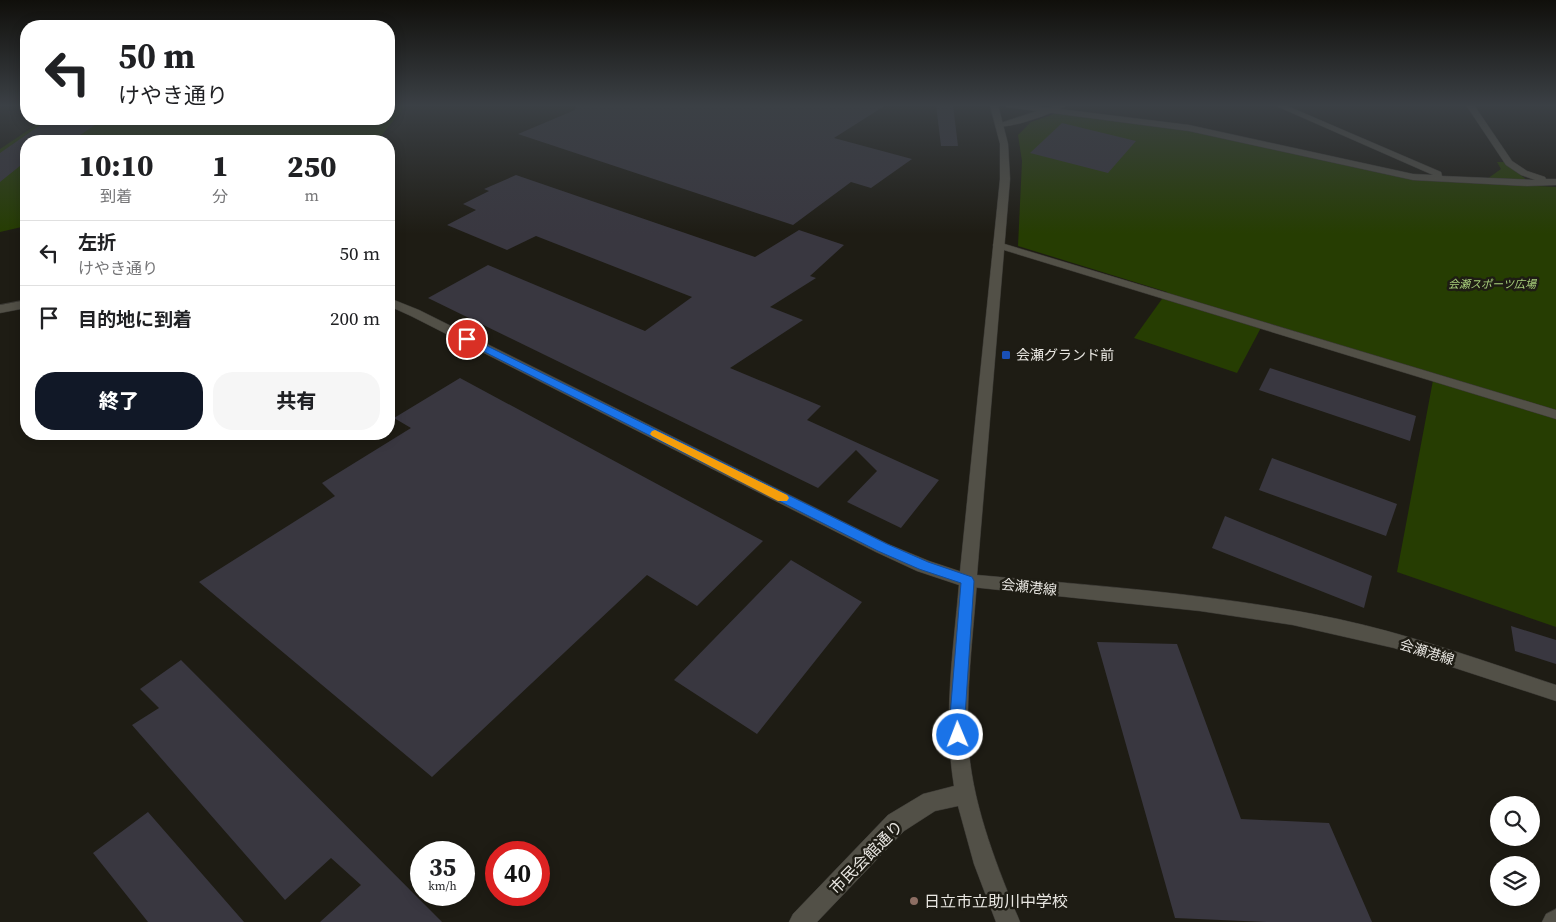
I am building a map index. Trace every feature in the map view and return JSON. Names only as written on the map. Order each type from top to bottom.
[{"type":"street","points":[[1004,148],[1006,159],[968,581],[958,716],[960,754],[966,794],[985,864],[1008,922]]},
{"type":"street","points":[[1282,148],[1413,176],[1527,184],[1556,182]]},
{"type":"street","points":[[1377,148],[1448,179]]},
{"type":"street","points":[[1499,148],[1509,163],[1524,173],[1556,182]]},
{"type":"street","points":[[998,245],[1556,415]]},
{"type":"street","points":[[0,310],[20,305]]},
{"type":"street","name":"会瀬港線","points":[[395,305],[882,548],[923,566],[968,581],[1246,610],[1340,627],[1415,648],[1556,692]]},
{"type":"street","name":"市民会館通り","points":[[801,922],[896,823],[931,801],[966,794]]},
{"type":"green space","points":[[20,148],[20,227],[0,232],[0,149]]},
{"type":"green space","name":"会瀬スポーツ広場","points":[[1020,148],[1272,148],[1414,179],[1556,187],[1556,627],[1397,572],[1434,375],[1264,322],[1237,373],[1134,338],[1167,292],[1018,246],[1022,161]]},
{"type":"green space","points":[[1497,162],[1504,162],[1527,180],[1487,179],[1501,169]]},
{"type":"building","points":[[7,148],[20,148],[20,166],[0,182],[0,153]]},
{"type":"building","points":[[560,148],[871,148],[912,159],[871,188],[851,182],[793,225]]},
{"type":"building","points":[[1035,148],[1130,148],[1108,173],[1030,153]]},
{"type":"building","points":[[516,175],[755,257],[799,230],[844,245],[810,276],[816,278],[770,307],[803,320],[730,368],[821,406],[807,420],[939,480],[901,528],[847,502],[877,471],[856,450],[818,488],[428,298],[488,265],[645,331],[692,297],[536,236],[507,250],[447,225],[476,210],[463,204],[489,191],[484,189]]},
{"type":"building","points":[[1270,368],[1416,416],[1410,441],[1259,390]]},
{"type":"building","points":[[460,378],[763,541],[697,606],[647,575],[432,777],[199,582],[335,496],[322,483],[392,440],[395,440],[395,438],[411,428],[395,417]]},
{"type":"building","points":[[1272,458],[1397,504],[1386,536],[1259,490]]},
{"type":"building","points":[[1225,516],[1372,576],[1364,608],[1212,548]]},
{"type":"building","points":[[791,560],[862,602],[757,734],[674,680]]},
{"type":"building","points":[[1511,626],[1556,640],[1556,664],[1515,651]]},
{"type":"building","points":[[1097,642],[1177,644],[1241,819],[1329,823],[1372,922],[1266,922],[1175,918]]},
{"type":"building","points":[[181,660],[410,890],[410,906],[426,906],[442,922],[320,922],[361,885],[331,858],[285,900],[132,725],[159,708],[140,689]]},
{"type":"building","points":[[148,812],[244,922],[148,922],[93,853]]},
{"type":"slow traffic","points":[[655,434],[783,498]]},
{"type":"place","name":"会瀬グランド前","points":[[1006,355]]},
{"type":"place","name":"日立市立助川中学校","points":[[914,901]]},
{"type":"route","points":[[467,339],[882,548],[923,566],[968,581],[958,735]]}]
